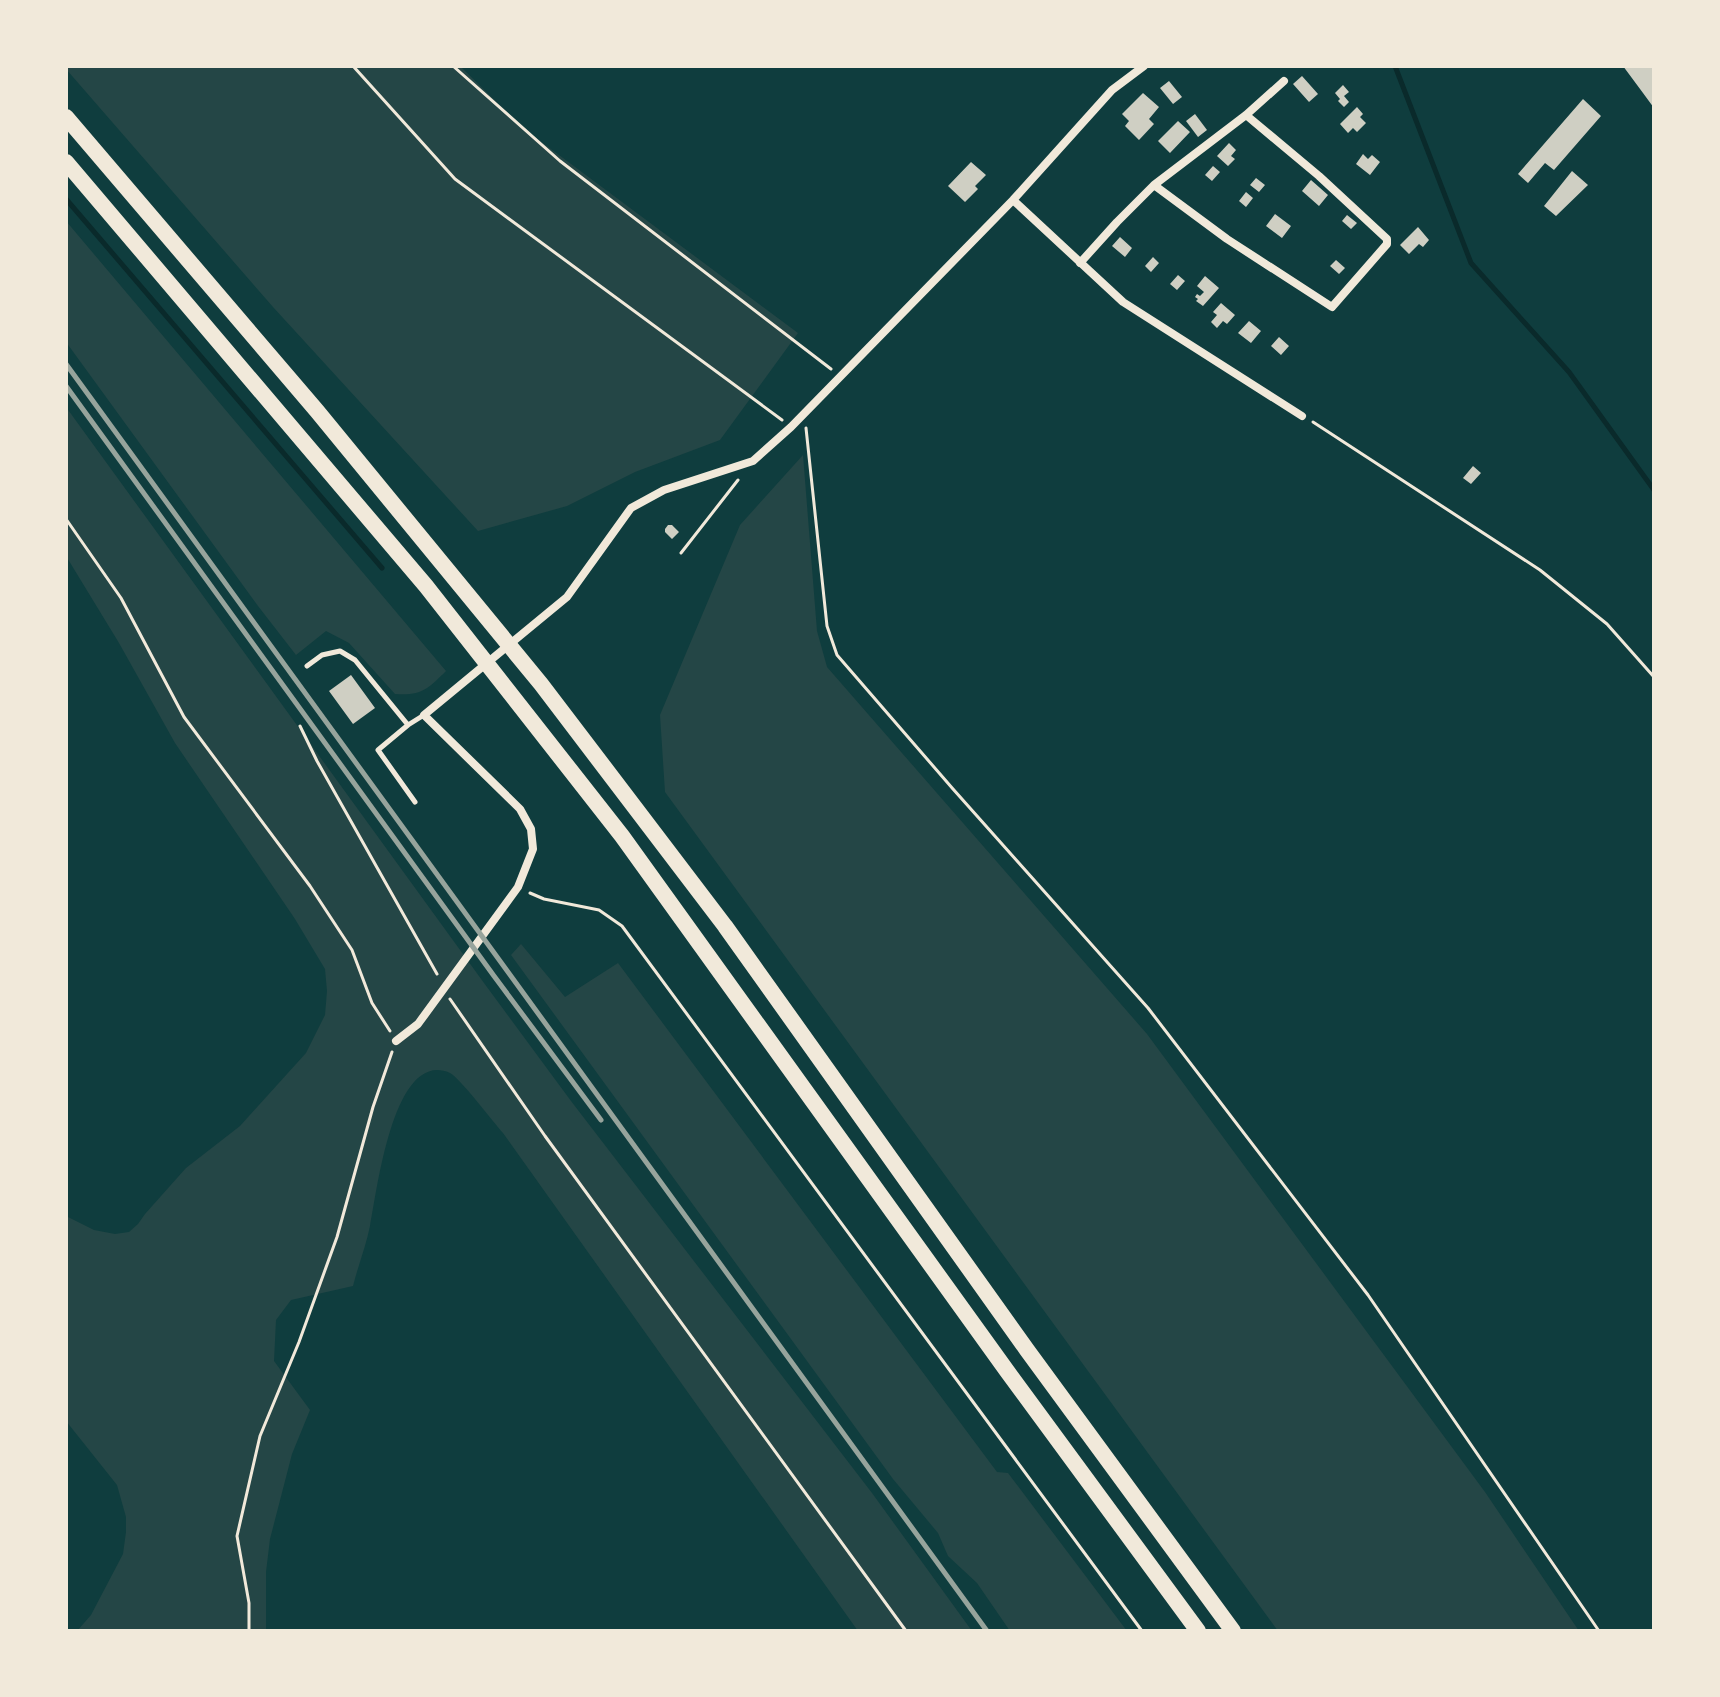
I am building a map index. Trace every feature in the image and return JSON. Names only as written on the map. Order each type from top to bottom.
[{"type":"highway","points":[[66,117],[317,411],[541,684],[725,926],[1036,1363],[1233,1631]]},
{"type":"highway","points":[[66,162],[426,586],[622,836],[1198,1631]]},
{"type":"street","points":[[396,1041],[418,1024],[518,887],[533,849],[531,829],[520,809],[424,715],[567,597],[631,508],[664,490],[753,461],[791,427],[1013,200],[1112,90],[1144,66]]},
{"type":"street","points":[[1080,263],[1154,185],[1246,115],[1284,81]]},
{"type":"street","points":[[1154,185],[1227,239],[1332,307],[1387,244],[1387,239],[1319,176],[1246,115]]},
{"type":"street","points":[[1013,200],[1123,302],[1302,416]]},
{"type":"lane","points":[[307,666],[322,655],[340,651],[355,660],[408,725]]},
{"type":"lane","points":[[415,802],[378,750],[424,715]]},
{"type":"path","points":[[353,66],[455,179],[791,427]]},
{"type":"path","points":[[453,66],[560,161],[840,376]]},
{"type":"path","points":[[804,413],[827,626],[837,655],[1148,1008],[1368,1295],[1599,1631]]},
{"type":"path","points":[[1302,416],[1540,570],[1607,624],[1654,677]]},
{"type":"path","points":[[681,553],[753,461]]},
{"type":"path","points":[[66,519],[121,598],[184,717],[310,886],[352,950],[372,1003],[396,1041],[373,1107],[337,1237],[299,1342],[260,1436],[237,1536],[249,1603],[249,1631]]},
{"type":"path","points":[[300,726],[445,988],[545,1136],[906,1631]]},
{"type":"path","points":[[518,887],[544,899],[599,910],[622,926],[1142,1631]]},
{"type":"shaded area","points":[[66,66],[460,66],[524,129],[798,333],[720,440],[635,472],[567,506],[478,531],[273,307]]},
{"type":"shaded area","points":[[66,221],[446,671],[429,687],[411,694],[395,694],[349,643],[326,631],[296,655],[66,342]]},
{"type":"shaded area","points":[[66,407],[571,1101],[872,1493],[972,1631],[858,1631],[503,1133],[454,1076],[430,1071],[414,1082],[401,1102],[391,1128],[368,1234],[353,1286],[291,1300],[276,1320],[274,1361],[310,1410],[292,1454],[270,1539],[266,1572],[266,1631],[77,1631],[91,1615],[123,1554],[126,1517],[117,1485],[66,1421],[66,1216],[94,1230],[115,1234],[129,1232],[186,1168],[240,1126],[306,1053],[325,1015],[327,991],[325,969],[295,919],[175,743],[66,556]]},
{"type":"shaded area","points":[[803,455],[817,631],[827,667],[1147,1034],[1485,1492],[1579,1631],[1278,1631],[665,792],[660,715],[740,525]]},
{"type":"shaded area","points":[[521,944],[565,997],[618,963],[997,1472],[1008,1473],[1127,1631],[1010,1631],[977,1583],[948,1556],[938,1533],[893,1479],[511,955]]},
{"type":"building","points":[[1623,66],[1654,66],[1654,108],[1643,93]]},
{"type":"building","points":[[1302,76],[1318,94],[1309,102],[1293,84]]},
{"type":"building","points":[[1169,81],[1182,97],[1173,104],[1160,88]]},
{"type":"building","points":[[1343,85],[1349,92],[1344,96],[1349,102],[1344,107],[1335,93]]},
{"type":"building","points":[[1143,93],[1159,107],[1149,119],[1154,124],[1139,140],[1125,126],[1129,121],[1122,114]]},
{"type":"building","points":[[1583,99],[1601,116],[1554,170],[1545,163],[1528,183],[1518,174]]},
{"type":"building","points":[[1357,107],[1366,123],[1357,132],[1353,128],[1348,133],[1340,124]]},
{"type":"building","points":[[1195,114],[1207,130],[1198,137],[1186,121]]},
{"type":"building","points":[[1178,121],[1190,132],[1170,153],[1158,141]]},
{"type":"building","points":[[1229,143],[1236,150],[1231,156],[1235,159],[1228,166],[1217,156]]},
{"type":"building","points":[[1363,154],[1368,159],[1372,155],[1380,162],[1370,175],[1356,164]]},
{"type":"building","points":[[971,162],[986,175],[965,202],[948,186]]},
{"type":"building","points":[[1213,166],[1220,172],[1212,181],[1205,175]]},
{"type":"building","points":[[1572,171],[1588,185],[1556,216],[1544,206]]},
{"type":"building","points":[[1256,178],[1265,185],[1259,192],[1250,185]]},
{"type":"building","points":[[1311,180],[1328,195],[1319,206],[1302,191]]},
{"type":"building","points":[[1246,192],[1253,198],[1246,207],[1239,201]]},
{"type":"building","points":[[1275,214],[1291,226],[1282,238],[1266,226]]},
{"type":"building","points":[[1347,215],[1357,223],[1351,229],[1342,221]]},
{"type":"building","points":[[1418,227],[1429,240],[1423,247],[1419,244],[1409,254],[1400,245]]},
{"type":"building","points":[[1120,237],[1132,248],[1125,257],[1112,246]]},
{"type":"building","points":[[1153,257],[1159,263],[1151,272],[1145,266]]},
{"type":"building","points":[[1336,260],[1345,268],[1339,274],[1330,266]]},
{"type":"building","points":[[1178,275],[1185,281],[1177,290],[1170,284]]},
{"type":"building","points":[[1205,276],[1219,288],[1203,306],[1195,297],[1204,292],[1197,286]]},
{"type":"building","points":[[1221,303],[1235,315],[1227,324],[1223,321],[1217,328],[1211,322],[1217,315],[1213,312]]},
{"type":"building","points":[[1249,321],[1261,331],[1251,343],[1238,333]]},
{"type":"building","points":[[1279,337],[1289,346],[1281,355],[1271,346]]},
{"type":"building","points":[[1473,466],[1481,473],[1471,484],[1463,478]]},
{"type":"building","points":[[668,525],[679,532],[672,539],[665,532]]},
{"type":"building","points":[[351,675],[375,708],[353,724],[329,691]]},
{"type":"waterway","points":[[1395,66],[1471,263],[1569,372],[1654,490]]},
{"type":"waterway","points":[[66,199],[382,568]]},
{"type":"railway","points":[[66,364],[987,1631]]},
{"type":"railway","points":[[66,386],[601,1120]]}]
